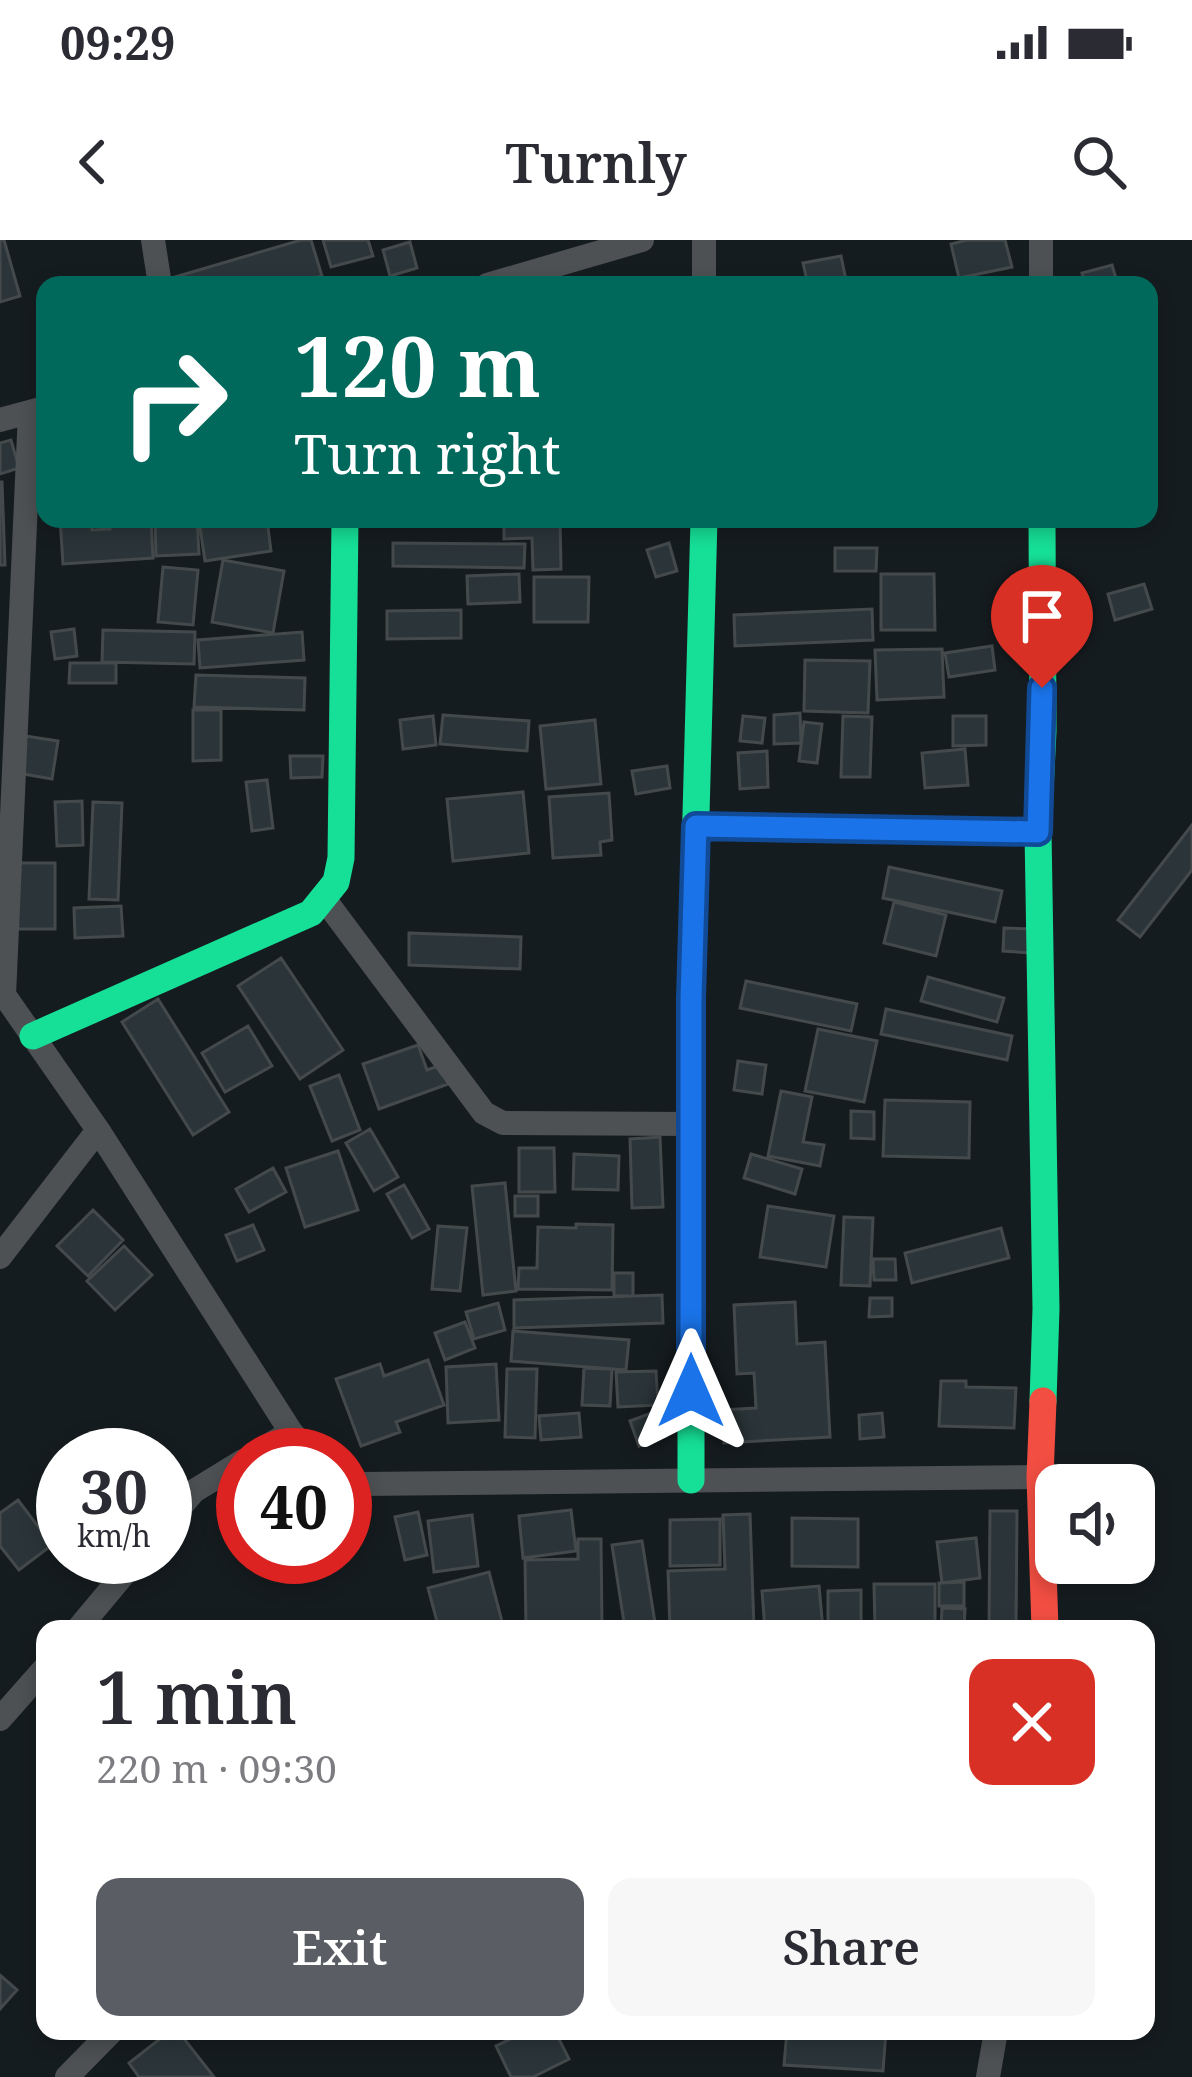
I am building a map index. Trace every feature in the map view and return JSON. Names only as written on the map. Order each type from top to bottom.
[{"type":"street","points":[[153,240],[159,276]]},
{"type":"street","points":[[518,276],[642,240]]},
{"type":"street","points":[[704,240],[704,276]]},
{"type":"street","points":[[1041,240],[1041,276]]},
{"type":"street","points":[[0,419],[36,410]]},
{"type":"street","points":[[36,427],[2,993],[98,1130],[288,1428]]},
{"type":"street","points":[[32,1036],[311,913],[325,900],[336,882],[341,858],[345,528]]},
{"type":"street","points":[[691,1480],[691,1124],[704,528]]},
{"type":"street","points":[[1040,1464],[1046,1309],[1038,832],[1043,730],[1042,528]]},
{"type":"street","points":[[696,826],[1038,832]]},
{"type":"street","points":[[325,900],[484,1113],[503,1123],[691,1124]]},
{"type":"street","points":[[0,1257],[98,1130]]},
{"type":"street","points":[[372,1484],[1035,1477]]},
{"type":"street","points":[[86,1620],[116,1584]]},
{"type":"street","points":[[1044,1584],[1045,1620]]},
{"type":"street","points":[[0,1719],[36,1678]]},
{"type":"street","points":[[67,2077],[103,2040]]},
{"type":"street","points":[[988,2077],[994,2040]]},
{"type":"building","points":[[0,240],[4,240],[20,296],[0,302]]},
{"type":"building","points":[[311,240],[322,276],[178,276]]},
{"type":"building","points":[[323,240],[368,240],[373,256],[331,267]]},
{"type":"building","points":[[1005,240],[1012,267],[959,276],[951,244]]},
{"type":"building","points":[[410,242],[417,268],[390,276],[383,250]]},
{"type":"building","points":[[841,256],[845,276],[806,276],[803,263]]},
{"type":"building","points":[[1112,265],[1115,276],[1083,276]]},
{"type":"building","points":[[11,440],[19,468],[0,474],[0,443]]},
{"type":"building","points":[[2,482],[5,565],[0,565]]},
{"type":"building","points":[[61,528],[151,528],[153,558],[63,564]]},
{"type":"building","points":[[155,528],[198,528],[199,554],[156,556]]},
{"type":"building","points":[[200,528],[268,528],[271,551],[205,561]]},
{"type":"building","points":[[504,528],[560,528],[561,569],[533,570],[532,538],[504,539]]},
{"type":"building","points":[[393,543],[525,544],[524,568],[393,566]]},
{"type":"building","points":[[669,543],[677,571],[656,577],[647,550]]},
{"type":"building","points":[[835,548],[877,548],[876,571],[835,571]]},
{"type":"building","points":[[223,560],[284,571],[273,633],[212,622]]},
{"type":"building","points":[[163,567],[198,570],[193,625],[158,622]]},
{"type":"building","points":[[519,574],[520,602],[468,604],[467,576]]},
{"type":"building","points":[[881,574],[934,574],[935,630],[881,630]]},
{"type":"building","points":[[534,577],[589,577],[588,622],[534,622]]},
{"type":"building","points":[[1144,584],[1152,609],[1115,620],[1108,594]]},
{"type":"building","points":[[872,609],[873,640],[735,646],[734,615]]},
{"type":"building","points":[[461,610],[461,638],[387,639],[387,611]]},
{"type":"building","points":[[74,629],[77,656],[55,659],[51,632]]},
{"type":"building","points":[[103,630],[195,632],[194,664],[102,662]]},
{"type":"building","points":[[302,632],[304,660],[200,668],[198,640]]},
{"type":"building","points":[[992,646],[995,670],[949,677],[945,653]]},
{"type":"building","points":[[942,649],[944,697],[877,700],[875,650]]},
{"type":"building","points":[[805,660],[870,661],[868,713],[804,711]]},
{"type":"building","points":[[70,663],[116,663],[116,683],[69,683]]},
{"type":"building","points":[[196,675],[305,678],[304,710],[194,707]]},
{"type":"building","points":[[193,710],[221,710],[221,760],[193,761]]},
{"type":"building","points":[[800,713],[801,743],[774,744],[774,715]]},
{"type":"building","points":[[443,715],[529,721],[527,751],[440,744]]},
{"type":"building","points":[[433,716],[436,745],[403,749],[400,720]]},
{"type":"building","points":[[743,716],[765,718],[762,743],[740,741]]},
{"type":"building","points":[[843,716],[872,717],[870,777],[841,777]]},
{"type":"building","points":[[953,716],[986,716],[986,745],[953,746]]},
{"type":"building","points":[[595,720],[601,784],[546,789],[540,726]]},
{"type":"building","points":[[804,722],[822,724],[817,763],[799,761]]},
{"type":"building","points":[[19,735],[58,741],[52,779],[12,772]]},
{"type":"building","points":[[965,749],[968,785],[925,788],[922,753]]},
{"type":"building","points":[[767,751],[768,787],[740,789],[738,753]]},
{"type":"building","points":[[290,756],[323,756],[322,777],[291,778]]},
{"type":"building","points":[[667,766],[670,788],[636,794],[632,771]]},
{"type":"building","points":[[267,780],[273,828],[252,831],[246,782]]},
{"type":"building","points":[[523,792],[529,853],[453,861],[447,799]]},
{"type":"building","points":[[609,793],[612,840],[600,842],[601,855],[553,858],[549,797]]},
{"type":"building","points":[[82,801],[83,845],[57,846],[55,802]]},
{"type":"building","points":[[93,802],[122,803],[118,900],[89,899]]},
{"type":"building","points":[[1192,825],[1192,870],[1140,937],[1118,920]]},
{"type":"building","points":[[5,863],[55,863],[55,929],[5,929]]},
{"type":"building","points":[[889,867],[1002,891],[995,922],[883,898]]},
{"type":"building","points":[[894,902],[946,915],[936,956],[884,943]]},
{"type":"building","points":[[121,906],[123,936],[75,938],[74,908]]},
{"type":"building","points":[[1004,928],[1032,929],[1031,953],[1003,951]]},
{"type":"building","points":[[409,933],[521,937],[520,969],[409,965]]},
{"type":"building","points":[[281,958],[343,1050],[300,1079],[238,986]]},
{"type":"building","points":[[928,977],[1004,998],[997,1022],[921,1001]]},
{"type":"building","points":[[746,981],[857,1004],[851,1031],[740,1008]]},
{"type":"building","points":[[158,999],[229,1112],[193,1135],[122,1022]]},
{"type":"building","points":[[886,1009],[1012,1036],[1007,1060],[881,1034]]},
{"type":"building","points":[[248,1026],[272,1066],[225,1092],[202,1053]]},
{"type":"building","points":[[818,1029],[877,1041],[864,1102],[805,1091]]},
{"type":"building","points":[[418,1045],[427,1070],[441,1065],[448,1084],[379,1109],[363,1064]]},
{"type":"building","points":[[738,1061],[766,1065],[762,1094],[734,1090]]},
{"type":"building","points":[[339,1075],[360,1130],[332,1141],[310,1086]]},
{"type":"building","points":[[781,1091],[812,1097],[803,1142],[824,1145],[820,1166],[768,1156]]},
{"type":"building","points":[[885,1100],[970,1102],[969,1158],[883,1156]]},
{"type":"building","points":[[851,1111],[874,1112],[874,1139],[851,1138]]},
{"type":"building","points":[[370,1129],[398,1177],[374,1191],[346,1143]]},
{"type":"building","points":[[660,1137],[663,1207],[632,1208],[630,1139]]},
{"type":"building","points":[[519,1148],[554,1148],[555,1192],[519,1192]]},
{"type":"building","points":[[338,1151],[358,1210],[305,1227],[286,1168]]},
{"type":"building","points":[[574,1154],[619,1156],[618,1190],[573,1189]]},
{"type":"building","points":[[751,1154],[802,1169],[795,1194],[744,1178]]},
{"type":"building","points":[[273,1168],[286,1192],[249,1212],[236,1189]]},
{"type":"building","points":[[505,1183],[516,1291],[483,1295],[472,1186]]},
{"type":"building","points":[[404,1185],[429,1229],[412,1238],[387,1194]]},
{"type":"building","points":[[515,1196],[538,1196],[538,1216],[515,1216]]},
{"type":"building","points":[[768,1206],[834,1216],[826,1267],[760,1257]]},
{"type":"building","points":[[93,1210],[123,1240],[88,1276],[57,1246]]},
{"type":"building","points":[[844,1217],[873,1218],[870,1286],[841,1285]]},
{"type":"building","points":[[576,1224],[613,1225],[612,1290],[518,1289],[519,1268],[537,1268],[538,1227],[576,1228]]},
{"type":"building","points":[[253,1225],[264,1250],[237,1261],[226,1235]]},
{"type":"building","points":[[438,1226],[467,1228],[460,1291],[432,1289]]},
{"type":"building","points":[[1001,1228],[1009,1258],[912,1283],[905,1253]]},
{"type":"building","points":[[124,1246],[152,1275],[115,1310],[87,1281]]},
{"type":"building","points":[[873,1259],[895,1259],[896,1280],[874,1280]]},
{"type":"building","points":[[614,1273],[633,1273],[633,1296],[614,1296]]},
{"type":"building","points":[[662,1295],[663,1323],[514,1328],[514,1300]]},
{"type":"building","points":[[870,1298],[892,1298],[892,1316],[869,1317]]},
{"type":"building","points":[[795,1302],[797,1344],[825,1342],[830,1437],[724,1443],[722,1410],[756,1408],[754,1373],[737,1374],[734,1305]]},
{"type":"building","points":[[498,1303],[505,1330],[474,1339],[466,1312]]},
{"type":"building","points":[[465,1322],[475,1348],[445,1360],[435,1333]]},
{"type":"building","points":[[513,1331],[629,1340],[626,1370],[511,1361]]},
{"type":"building","points":[[428,1360],[444,1405],[396,1422],[400,1432],[372,1442],[372,1428],[354,1428],[336,1379],[380,1364],[384,1376]]},
{"type":"building","points":[[496,1364],[499,1420],[448,1423],[446,1367]]},
{"type":"building","points":[[584,1368],[612,1369],[610,1406],[582,1405]]},
{"type":"building","points":[[507,1369],[537,1369],[535,1438],[505,1437]]},
{"type":"building","points":[[656,1371],[658,1405],[618,1407],[616,1372]]},
{"type":"building","points":[[941,1381],[966,1381],[966,1387],[1016,1388],[1014,1428],[939,1426]]},
{"type":"building","points":[[657,1411],[666,1436],[639,1446],[630,1421]]},
{"type":"building","points":[[579,1413],[581,1437],[541,1440],[539,1416]]},
{"type":"building","points":[[882,1413],[884,1437],[860,1439],[859,1415]]},
{"type":"building","points":[[18,1500],[36,1524],[36,1557],[19,1570],[0,1546],[0,1513]]},
{"type":"building","points":[[571,1510],[576,1551],[523,1558],[519,1516]]},
{"type":"building","points":[[990,1511],[1017,1511],[1016,1620],[989,1620]]},
{"type":"building","points":[[418,1512],[427,1555],[405,1560],[395,1517]]},
{"type":"building","points":[[750,1514],[754,1620],[670,1620],[668,1571],[725,1569],[723,1515]]},
{"type":"building","points":[[472,1515],[478,1566],[434,1572],[428,1521]]},
{"type":"building","points":[[792,1518],[858,1519],[858,1567],[792,1566]]},
{"type":"building","points":[[720,1519],[720,1565],[670,1566],[670,1520]]},
{"type":"building","points":[[976,1538],[980,1578],[942,1583],[937,1542]]},
{"type":"building","points":[[578,1539],[601,1539],[602,1620],[526,1620],[525,1560],[578,1559]]},
{"type":"building","points":[[642,1541],[655,1620],[624,1620],[612,1545]]},
{"type":"building","points":[[489,1572],[502,1620],[437,1620],[428,1588]]},
{"type":"building","points":[[964,1582],[964,1606],[939,1606],[939,1583]]},
{"type":"building","points":[[874,1584],[935,1584],[935,1620],[875,1620]]},
{"type":"building","points":[[819,1586],[822,1620],[764,1620],[762,1591]]},
{"type":"building","points":[[861,1590],[861,1620],[828,1620],[828,1591]]},
{"type":"building","points":[[942,1608],[965,1609],[964,1620],[941,1620]]},
{"type":"building","points":[[0,1975],[17,1990],[0,2009]]},
{"type":"building","points":[[158,2040],[185,2040],[214,2077],[139,2077],[129,2063]]},
{"type":"building","points":[[508,2040],[560,2040],[569,2059],[533,2077],[511,2077],[496,2046]]},
{"type":"building","points":[[786,2040],[885,2040],[883,2071],[784,2065]]},
{"type":"traffic: fast","points":[[33,1036],[311,913],[336,882],[341,858],[345,528]]},
{"type":"traffic: fast","points":[[691,1480],[691,999],[704,528]]},
{"type":"traffic: fast","points":[[1042,528],[1043,731],[1038,832],[1046,1309],[1043,1401]]},
{"type":"traffic: jam","points":[[1043,1401],[1045,1620]]},
{"type":"route","points":[[691,1391],[696,826],[1038,832],[1042,688]]}]
